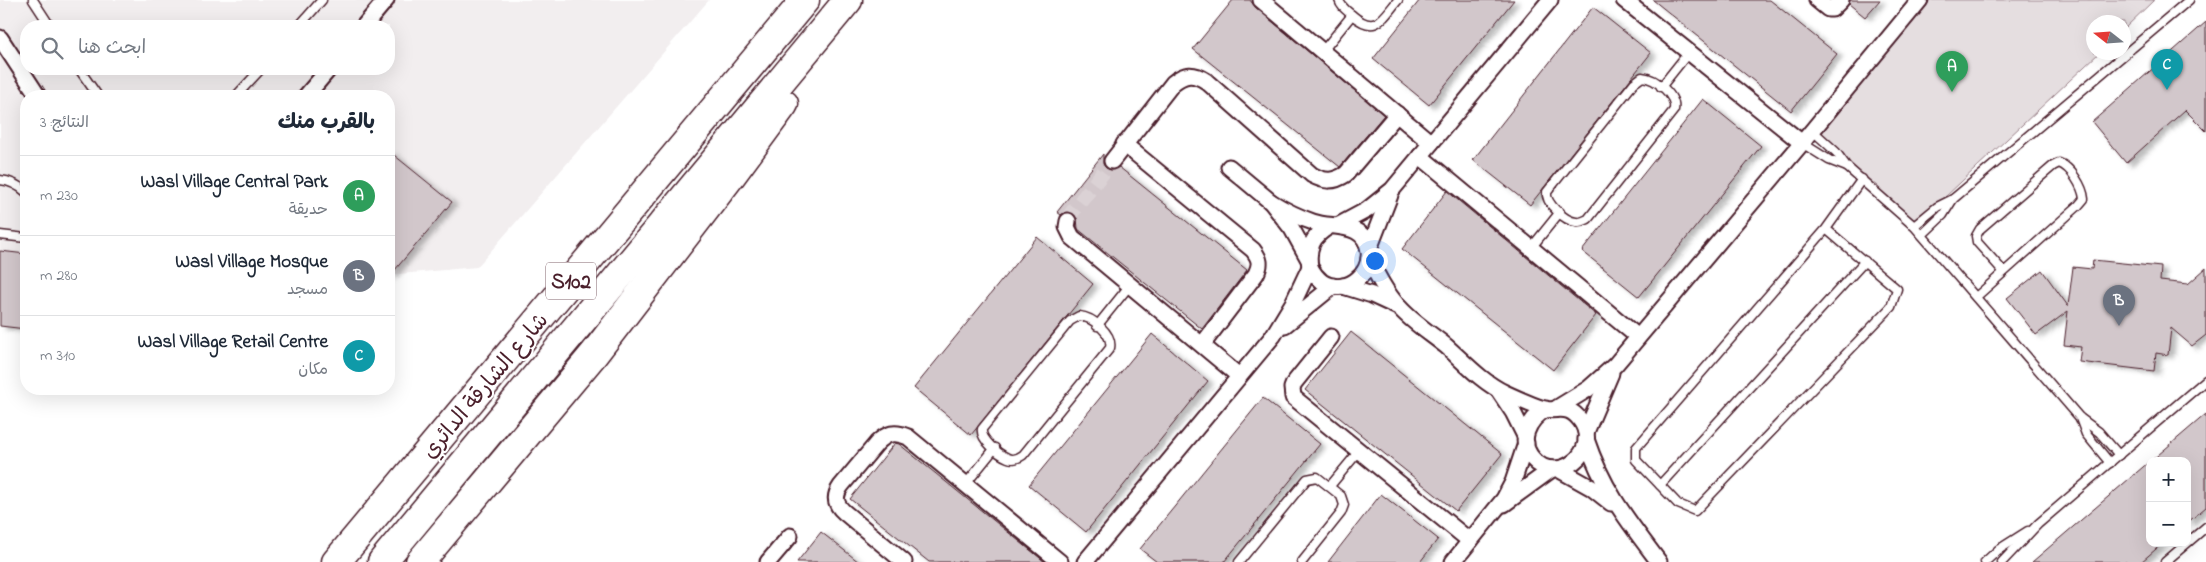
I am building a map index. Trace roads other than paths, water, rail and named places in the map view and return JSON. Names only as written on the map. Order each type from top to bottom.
[{"type":"highway","name":"شارع الشارقة الدائري","points":[[336,562],[805,0]]},
{"type":"highway","name":"شارع الشارقة الدائري","points":[[382,562],[848,0]]},
{"type":"highway","points":[[420,562],[594,354],[638,298],[780,110],[853,0]]},
{"type":"street","points":[[369,20],[386,0]]},
{"type":"street","points":[[1261,0],[1431,143]]},
{"type":"street","points":[[1094,559],[1272,336],[1293,303],[1309,263],[1309,248],[1320,231],[1367,210],[1392,190],[1550,0]]},
{"type":"street","points":[[1624,0],[1802,143]]},
{"type":"street","points":[[1817,0],[1828,9],[1832,9],[1841,0]]},
{"type":"street","points":[[1331,338],[1294,383],[1292,393],[1296,401],[1359,452],[1463,555],[1513,482],[1528,425],[1536,415],[1552,409],[1588,389],[1615,365],[1813,131],[1920,0]]},
{"type":"street","points":[[0,38],[20,69]]},
{"type":"street","points":[[1112,161],[1180,77],[1189,74],[1198,76],[1312,174],[1320,179],[1329,181],[1338,179],[1346,174],[1397,114]]},
{"type":"street","points":[[24,75],[34,90]]},
{"type":"street","points":[[311,90],[324,75]]},
{"type":"street","points":[[1124,144],[1253,250],[1259,257],[1260,266],[1256,274],[1202,345]]},
{"type":"street","points":[[1420,156],[1638,337]]},
{"type":"street","points":[[1228,167],[1271,202],[1299,217],[1334,226],[1349,227],[1358,232],[1365,240],[1382,284],[1399,307],[1498,390],[1513,412],[1535,461],[1592,488],[1622,512]]},
{"type":"street","points":[[1272,336],[1338,286],[1353,283],[1361,277],[1366,268],[1369,254],[1392,190]]},
{"type":"street","points":[[1271,202],[1292,229],[1309,263],[1324,282],[1372,295],[1399,307]]},
{"type":"street","points":[[1068,221],[1067,226],[1072,238],[1239,376]]},
{"type":"street","points":[[1492,515],[1521,490],[1555,469],[1569,466],[1578,460],[1584,450],[1586,436],[1599,397],[1615,365]]},
{"type":"street","points":[[1498,390],[1552,409],[1567,410],[1576,415],[1582,422],[1600,478],[1658,562]]},
{"type":"street","points":[[904,562],[838,507],[836,500],[837,492],[841,486],[877,442],[883,436],[892,433],[908,437],[1060,562]]},
{"type":"street","points":[[768,562],[790,536]]},
{"type":"lane","points":[[32,0],[46,20]]},
{"type":"lane","points":[[304,20],[322,0]]},
{"type":"lane","points":[[1339,0],[1342,7],[1365,25],[1380,22],[1398,0]]},
{"type":"lane","points":[[1914,226],[1937,207],[1953,199],[2190,0]]},
{"type":"lane","points":[[1322,52],[1352,15]]},
{"type":"lane","points":[[1661,87],[1690,52]]},
{"type":"lane","points":[[83,75],[94,90]]},
{"type":"lane","points":[[242,90],[255,75]]},
{"type":"lane","points":[[1648,77],[1674,101],[1674,110],[1588,219],[1578,223],[1573,222],[1560,212],[1547,200],[1549,188],[1638,80],[1648,77]]},
{"type":"lane","points":[[1813,131],[1836,152],[1847,167],[1914,226],[2080,418],[2099,432],[2119,455]]},
{"type":"lane","points":[[1802,143],[1829,160],[1847,167]]},
{"type":"lane","points":[[1976,297],[2004,272],[2084,199],[2084,190],[2064,165],[2059,163],[2053,166],[1980,229],[1976,236],[1977,242],[2004,272]]},
{"type":"lane","points":[[1826,229],[1897,289],[1891,306],[1695,511],[1678,504],[1636,460],[1636,448],[1826,229],[1862,179]]},
{"type":"lane","points":[[0,180],[9,181],[20,186]]},
{"type":"lane","points":[[1922,235],[1943,215],[1953,199]]},
{"type":"lane","points":[[1531,248],[1560,212]]},
{"type":"lane","points":[[0,235],[20,237]]},
{"type":"lane","points":[[1660,485],[1865,261]]},
{"type":"lane","points":[[1097,326],[1130,285]]},
{"type":"lane","points":[[1079,316],[1084,316],[1097,326],[1108,334],[1110,348],[1024,455],[1019,458],[1008,458],[982,436],[984,425],[1070,321],[1079,316]]},
{"type":"lane","points":[[2002,562],[2038,524],[2206,380]]},
{"type":"lane","points":[[2080,418],[2086,434],[2110,463]]},
{"type":"lane","points":[[966,485],[995,448]]},
{"type":"lane","points":[[1330,486],[1359,452]]},
{"type":"lane","points":[[1239,562],[1307,479],[1317,477],[1330,486],[1344,500],[1343,509],[1302,562]]},
{"type":"lane","points":[[1985,562],[1998,550],[2038,524]]},
{"type":"lane","points":[[2166,562],[2206,527]]},
{"type":"tunnel","points":[[1068,221],[1070,215],[1112,161]]},
{"type":"place","name":"Wasl Village Retail Centre","points":[[2167,90]]},
{"type":"place","name":"Wasl Village Central Park","points":[[1952,92]]},
{"type":"place","name":"Wasl Village Mosque","points":[[2119,326]]}]
